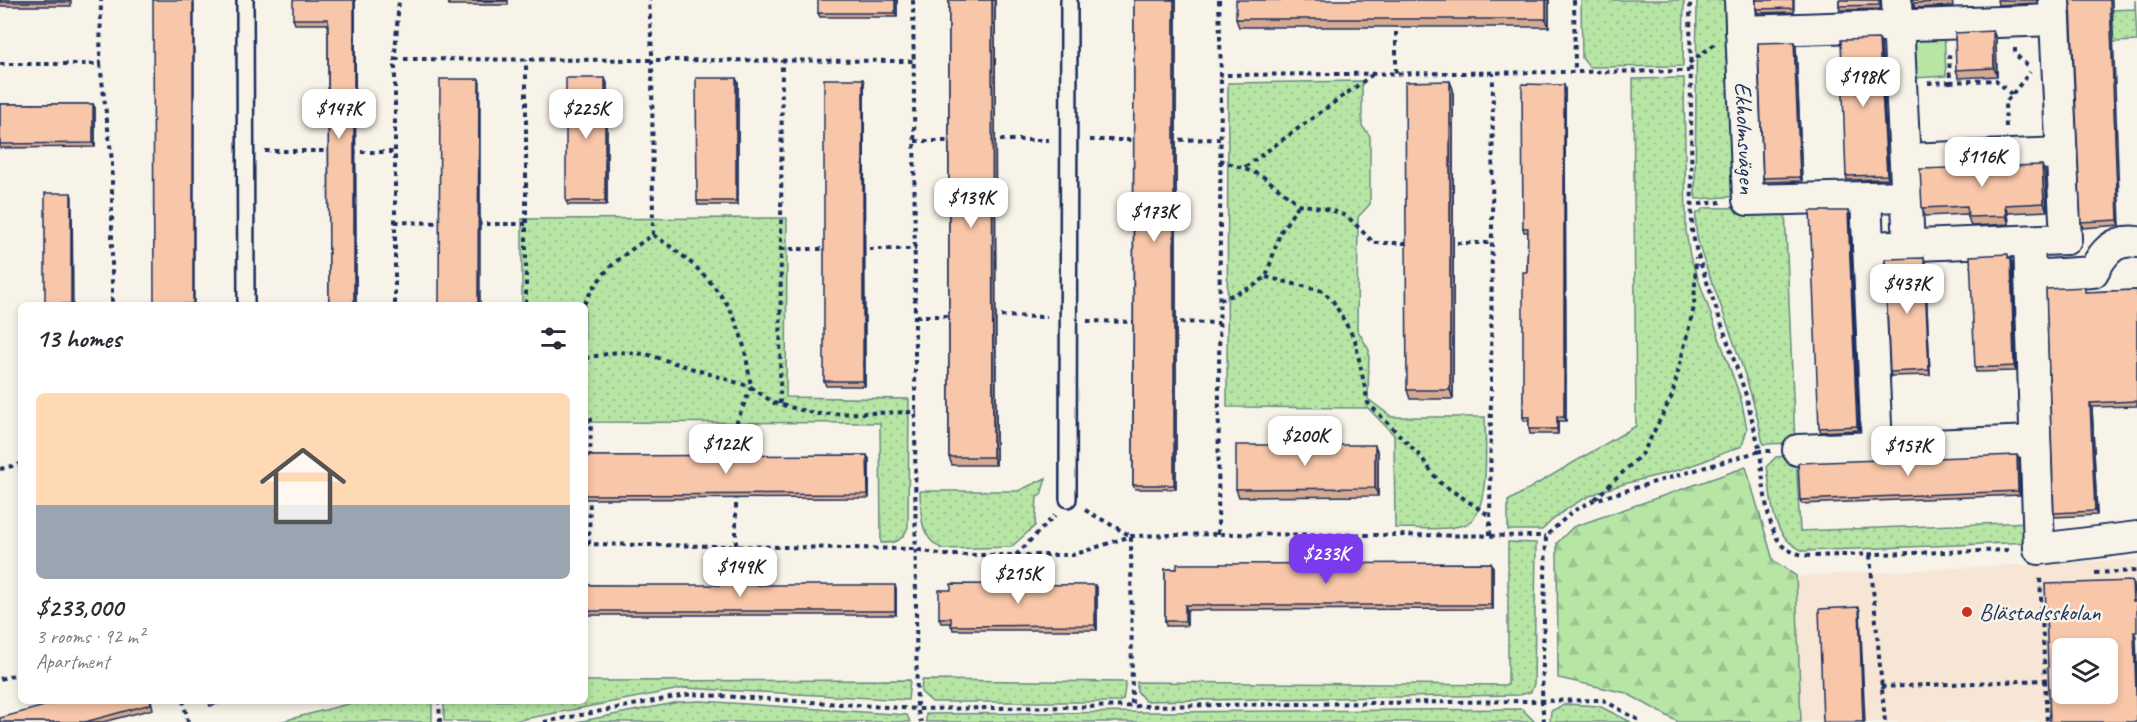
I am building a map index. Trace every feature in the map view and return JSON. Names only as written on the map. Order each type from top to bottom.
[{"type":"street","name":"Ekholmsvägen","points":[[1740,0],[1748,200],[1907,196]]},
{"type":"street","points":[[1741,31],[1898,13],[1948,24],[2055,10],[2066,240],[1868,248]]},
{"type":"street","points":[[1898,13],[1909,246]]},
{"type":"street","points":[[1905,159],[2062,153]]},
{"type":"street","points":[[1866,198],[1877,447]]},
{"type":"street","points":[[2029,241],[2039,549],[2137,537]]},
{"type":"street","points":[[2030,276],[2093,272],[2102,255],[2117,242],[2137,242]]},
{"type":"street","points":[[1798,450],[2035,441]]},
{"type":"lane","points":[[245,0],[246,302]]},
{"type":"lane","points":[[1068,500],[1069,0]]},
{"type":"path","points":[[101,0],[100,64],[112,161],[112,302]]},
{"type":"path","points":[[395,302],[395,59],[399,0]]},
{"type":"path","points":[[649,0],[652,60],[653,235]]},
{"type":"path","points":[[913,0],[917,412],[915,549],[917,709],[921,722]]},
{"type":"path","points":[[1218,534],[1221,75],[1219,0]]},
{"type":"path","points":[[1574,0],[1575,72]]},
{"type":"path","points":[[1690,0],[1690,205],[1697,253],[1745,392],[1760,452],[1770,519],[1776,537],[1796,554],[1811,556],[2039,549],[2047,722]]},
{"type":"path","points":[[1396,21],[1396,74]]},
{"type":"path","points":[[1948,24],[1950,82]]},
{"type":"path","points":[[395,59],[914,61]]},
{"type":"path","points":[[526,60],[526,302]]},
{"type":"path","points":[[780,404],[782,60]]},
{"type":"path","points":[[0,64],[100,64]]},
{"type":"path","points":[[2008,155],[2005,103],[2032,69],[2057,68]]},
{"type":"path","points":[[1221,75],[1689,71]]},
{"type":"path","points":[[1490,535],[1493,73]]},
{"type":"path","points":[[1245,168],[1374,74]]},
{"type":"path","points":[[1901,84],[1996,80],[2011,94]]},
{"type":"path","points":[[246,151],[338,152]]},
{"type":"path","points":[[349,152],[395,152]]},
{"type":"path","points":[[1220,160],[1261,176],[1299,204],[1331,210],[1347,217],[1374,243],[1421,243]]},
{"type":"path","points":[[1220,300],[1252,287],[1266,277],[1280,233],[1299,204]]},
{"type":"path","points":[[395,222],[454,223]]},
{"type":"path","points":[[466,223],[526,224]]},
{"type":"path","points":[[585,302],[598,277],[624,254],[653,235]]},
{"type":"path","points":[[653,235],[682,252],[717,291],[740,332],[751,387],[736,424],[736,469]]},
{"type":"path","points":[[1445,243],[1492,243]]},
{"type":"path","points":[[781,249],[837,249]]},
{"type":"path","points":[[849,249],[916,249]]},
{"type":"path","points":[[1594,500],[1643,453],[1672,396],[1694,307],[1697,253]]},
{"type":"path","points":[[1266,277],[1323,291],[1334,301],[1355,340],[1368,403],[1420,457],[1440,482],[1490,516]]},
{"type":"path","points":[[588,357],[617,352],[646,354],[751,387],[780,404],[817,414],[917,412]]},
{"type":"path","points":[[588,414],[591,419],[590,465]]},
{"type":"path","points":[[588,544],[915,549],[944,555],[1073,555],[1131,536],[1218,534],[1546,536],[1573,512],[1594,500],[1760,452]]},
{"type":"path","points":[[0,470],[18,465]]},
{"type":"path","points":[[588,525],[590,487]]},
{"type":"path","points":[[736,492],[736,548]]},
{"type":"path","points":[[1016,555],[1049,523],[1068,500],[1131,536]]},
{"type":"path","points":[[1131,536],[1132,708]]},
{"type":"path","points":[[1544,722],[1542,701],[1546,536]]},
{"type":"path","points":[[1870,555],[1885,722]]},
{"type":"path","points":[[0,679],[18,674]]},
{"type":"path","points":[[1881,687],[2045,680]]},
{"type":"path","points":[[544,722],[691,694],[917,709],[1132,708],[1603,700],[1642,722]]},
{"type":"path","points":[[184,704],[188,722]]},
{"type":"path","points":[[439,704],[440,722]]},
{"type":"shaded area","name":"Blästadsskolan","points":[[2137,559],[2137,722],[1801,722],[1796,576]]},
{"type":"green space","points":[[1581,0],[1684,0],[1683,66],[1589,67],[1582,58]]},
{"type":"green space","points":[[1697,0],[1733,0],[1741,196],[1696,199]]},
{"type":"green space","points":[[2135,0],[2137,41],[2065,44],[2063,12],[2135,9]]},
{"type":"green space","points":[[1944,29],[1946,76],[1914,78],[1912,31]]},
{"type":"green space","points":[[1684,78],[1686,231],[1690,256],[1741,399],[1747,429],[1742,446],[1686,468],[1615,486],[1585,498],[1556,517],[1542,530],[1508,530],[1508,501],[1636,426],[1633,79]]},
{"type":"green space","points":[[1362,81],[1362,126],[1370,136],[1370,204],[1358,217],[1357,329],[1369,350],[1368,399],[1392,417],[1485,417],[1486,460],[1483,493],[1473,519],[1456,527],[1395,528],[1394,435],[1368,408],[1227,407],[1228,83]]},
{"type":"green space","points":[[1785,207],[1795,443],[1763,444],[1744,370],[1702,257],[1697,235],[1696,214],[1705,208]]},
{"type":"green space","points":[[787,218],[786,397],[909,399],[908,527],[904,535],[894,542],[881,543],[880,423],[588,422],[588,302],[522,302],[522,219]]},
{"type":"green space","points":[[1796,455],[1800,531],[2031,522],[2033,542],[1804,551],[1793,545],[1778,527],[1774,516],[1767,466],[1776,457]]},
{"type":"green space","points":[[1746,467],[1773,560],[1796,576],[1801,722],[1678,722],[1626,693],[1558,678],[1557,543],[1573,527]]},
{"type":"green space","points":[[1046,478],[1041,495],[1037,497],[1035,526],[1011,547],[943,549],[935,545],[925,532],[921,516],[920,491],[1018,491]]},
{"type":"green space","points":[[1508,542],[1536,543],[1534,684],[1531,692],[1520,695],[1145,701],[1137,691],[1137,682],[1508,685]]},
{"type":"green space","points":[[910,680],[908,700],[685,688],[509,722],[444,721],[444,704],[588,704],[588,681]]},
{"type":"green space","points":[[922,680],[1126,682],[1123,700],[1118,702],[932,702],[921,692]]},
{"type":"green space","points":[[701,701],[907,715],[910,722],[577,722],[679,702]]},
{"type":"green space","points":[[348,704],[432,704],[432,722],[279,722]]},
{"type":"green space","points":[[1566,704],[1599,706],[1631,722],[1550,722],[1551,711]]},
{"type":"green space","points":[[1522,709],[1535,722],[926,722],[926,714]]},
{"type":"building","points":[[0,0],[69,0],[69,2],[0,2]]},
{"type":"building","points":[[153,0],[193,0],[193,302],[154,302]]},
{"type":"building","points":[[293,0],[354,0],[354,302],[329,302],[328,19],[293,19]]},
{"type":"building","points":[[507,0],[507,1],[448,1]]},
{"type":"building","points":[[818,0],[895,0],[895,13],[818,13]]},
{"type":"building","points":[[949,0],[992,0],[993,457],[949,457]]},
{"type":"building","points":[[1134,0],[1174,0],[1174,485],[1133,485]]},
{"type":"building","points":[[1236,0],[1546,0],[1546,19],[1236,19]]},
{"type":"building","points":[[1756,0],[1793,0],[1793,8],[1756,9]]},
{"type":"building","points":[[1839,0],[1879,0],[1879,5],[1839,6]]},
{"type":"building","points":[[1912,0],[1951,0],[1951,2],[1913,3]]},
{"type":"building","points":[[2070,0],[2110,0],[2118,220],[2081,222]]},
{"type":"building","points":[[1993,31],[1994,68],[1956,70],[1955,33]]},
{"type":"building","points":[[1879,39],[1887,175],[1846,176],[1841,40]]},
{"type":"building","points":[[1794,42],[1800,177],[1763,178],[1758,43]]},
{"type":"building","points":[[566,78],[605,78],[605,201],[566,201]]},
{"type":"building","points":[[696,78],[736,78],[736,201],[697,201]]},
{"type":"building","points":[[440,79],[479,79],[478,302],[439,302]]},
{"type":"building","points":[[824,79],[863,79],[863,381],[824,381]]},
{"type":"building","points":[[1450,81],[1450,390],[1407,390],[1405,82]]},
{"type":"building","points":[[1522,84],[1564,85],[1564,417],[1557,417],[1557,429],[1529,429],[1529,417],[1523,417],[1523,272],[1527,272],[1528,228],[1523,228]]},
{"type":"building","points":[[0,104],[93,104],[93,143],[0,144]]},
{"type":"building","points":[[2042,165],[2044,203],[2005,205],[2006,216],[1968,217],[1967,206],[1922,208],[1920,169]]},
{"type":"building","points":[[45,193],[71,193],[71,302],[45,302]]},
{"type":"building","points":[[1810,211],[1848,211],[1857,426],[1819,428]]},
{"type":"building","points":[[2008,254],[2008,258],[2011,258],[2014,366],[1975,368],[1970,256]]},
{"type":"building","points":[[1924,258],[1929,370],[1890,372],[1885,259]]},
{"type":"building","points":[[2085,287],[2085,292],[2137,290],[2137,401],[2090,403],[2095,511],[2054,513],[2046,289]]},
{"type":"building","points":[[1236,445],[1375,445],[1375,488],[1236,489]]},
{"type":"building","points":[[867,455],[868,494],[588,495],[588,456]]},
{"type":"building","points":[[2017,455],[2018,491],[1800,500],[1798,463]]},
{"type":"building","points":[[1491,563],[1491,605],[1185,605],[1185,621],[1165,621],[1165,569],[1177,569],[1177,564]]},
{"type":"building","points":[[2132,581],[2133,601],[2137,601],[2137,632],[2134,632],[2137,722],[2050,722],[2045,584]]},
{"type":"building","points":[[951,584],[1095,585],[1095,625],[951,626],[951,618],[939,618],[939,590],[951,590]]},
{"type":"building","points":[[588,585],[895,585],[895,611],[588,611]]},
{"type":"building","points":[[1859,607],[1863,722],[1823,722],[1819,609]]},
{"type":"building","points":[[51,704],[151,704],[85,722],[0,722],[0,718]]},
{"type":"place","name":"Blästadsskolan","points":[[1967,612]]}]
